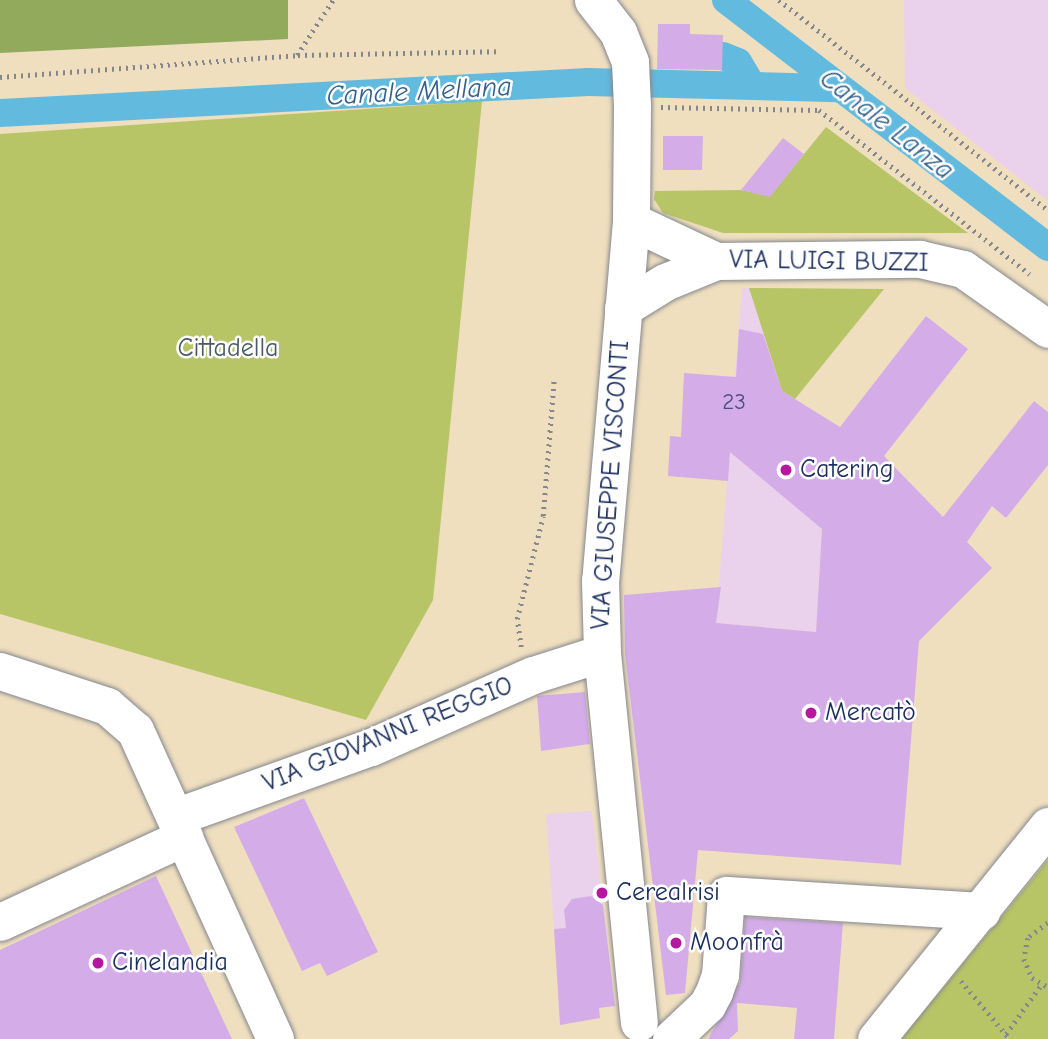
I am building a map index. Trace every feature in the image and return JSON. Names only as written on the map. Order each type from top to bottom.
[{"type":"street","name":"VIA GIUSEPPE VISCONTI","points":[[593,0],[618,32],[630,62],[631,220],[600,580],[601,653],[649,1035]]},
{"type":"street","name":"VIA LUIGI BUZZI","points":[[631,220],[716,261]]},
{"type":"street","name":"VIA LUIGI BUZZI","points":[[623,308],[665,282],[716,261],[920,260],[963,269],[1048,329]]},
{"type":"street","name":"VIA GIOVANNI REGGIO","points":[[0,922],[180,827],[526,679],[601,653]]},
{"type":"street","points":[[0,671],[107,706],[135,730],[275,1039]]},
{"type":"street","points":[[876,1039],[1048,826]]},
{"type":"street","points":[[649,1035],[707,1004],[717,984],[726,895],[981,911]]},
{"type":"path","points":[[297,55],[333,0]]},
{"type":"path","points":[[779,0],[1048,210]]},
{"type":"path","points":[[0,77],[297,55],[498,51]]},
{"type":"path","points":[[632,106],[819,110],[1037,280]]},
{"type":"path","points":[[526,679],[517,619],[543,516],[554,379]]},
{"type":"path","points":[[1048,923],[1035,930],[1025,948],[1027,969],[1041,985],[1048,987]]},
{"type":"path","points":[[942,958],[1008,1037],[1041,985]]},
{"type":"shaded area","points":[[904,0],[1048,0],[1048,201],[905,88]]},
{"type":"shaded area","points":[[742,288],[749,288],[782,391],[881,453],[992,568],[930,629],[822,530],[816,632],[716,623]]},
{"type":"shaded area","points":[[592,811],[605,923],[554,929],[546,814]]},
{"type":"green space","points":[[0,0],[288,0],[288,39],[0,53]]},
{"type":"green space","name":"Cittadella","points":[[482,101],[433,600],[366,720],[0,614],[0,134]]},
{"type":"green space","points":[[826,127],[968,233],[723,233],[663,213],[654,199],[655,191],[741,190],[770,196]]},
{"type":"green space","points":[[749,288],[884,289],[795,399],[782,391]]},
{"type":"green space","points":[[1048,860],[1048,1039],[901,1039]]},
{"type":"building","points":[[658,24],[690,24],[690,34],[723,35],[722,70],[657,69]]},
{"type":"building","points":[[663,136],[703,136],[702,170],[663,170]]},
{"type":"building","points":[[783,138],[804,154],[770,197],[741,190]]},
{"type":"building","points":[[926,316],[968,349],[884,456],[943,517],[1034,401],[1048,412],[1048,465],[1006,518],[992,506],[967,542],[992,568],[919,641],[901,865],[698,850],[685,993],[666,995],[625,654],[624,595],[721,587],[716,623],[816,632],[822,529],[730,452],[728,481],[668,476],[670,436],[681,437],[684,373],[736,377],[739,329],[763,334],[782,391],[840,427]]},
{"type":"building","points":[[585,692],[590,744],[541,751],[537,696]]},
{"type":"building","points":[[304,798],[378,952],[327,976],[320,963],[302,971],[234,827]]},
{"type":"building","name":"Cinelandia","points":[[156,876],[232,1039],[0,1039],[0,950]]},
{"type":"building","points":[[591,896],[603,905],[615,1006],[599,1008],[600,1018],[560,1025],[554,929],[566,928],[564,910],[572,899]]},
{"type":"building","points":[[745,917],[843,923],[834,1039],[794,1039],[797,1008],[737,1003],[738,1031],[729,1039],[708,1039],[740,982]]},
{"type":"waterway","name":"Canale Lanza","points":[[726,0],[1048,247]]},
{"type":"waterway","points":[[723,56],[738,62],[752,85]]},
{"type":"waterway","name":"Canale Mellana","points":[[0,113],[588,82],[839,88]]},
{"type":"place","name":"Catering","points":[[786,470]]},
{"type":"place","name":"Mercatò","points":[[811,713]]},
{"type":"place","name":"Cerealrisi","points":[[602,893]]},
{"type":"place","name":"Moonfrà","points":[[676,943]]},
{"type":"place","name":"Cinelandia","points":[[98,963]]}]
